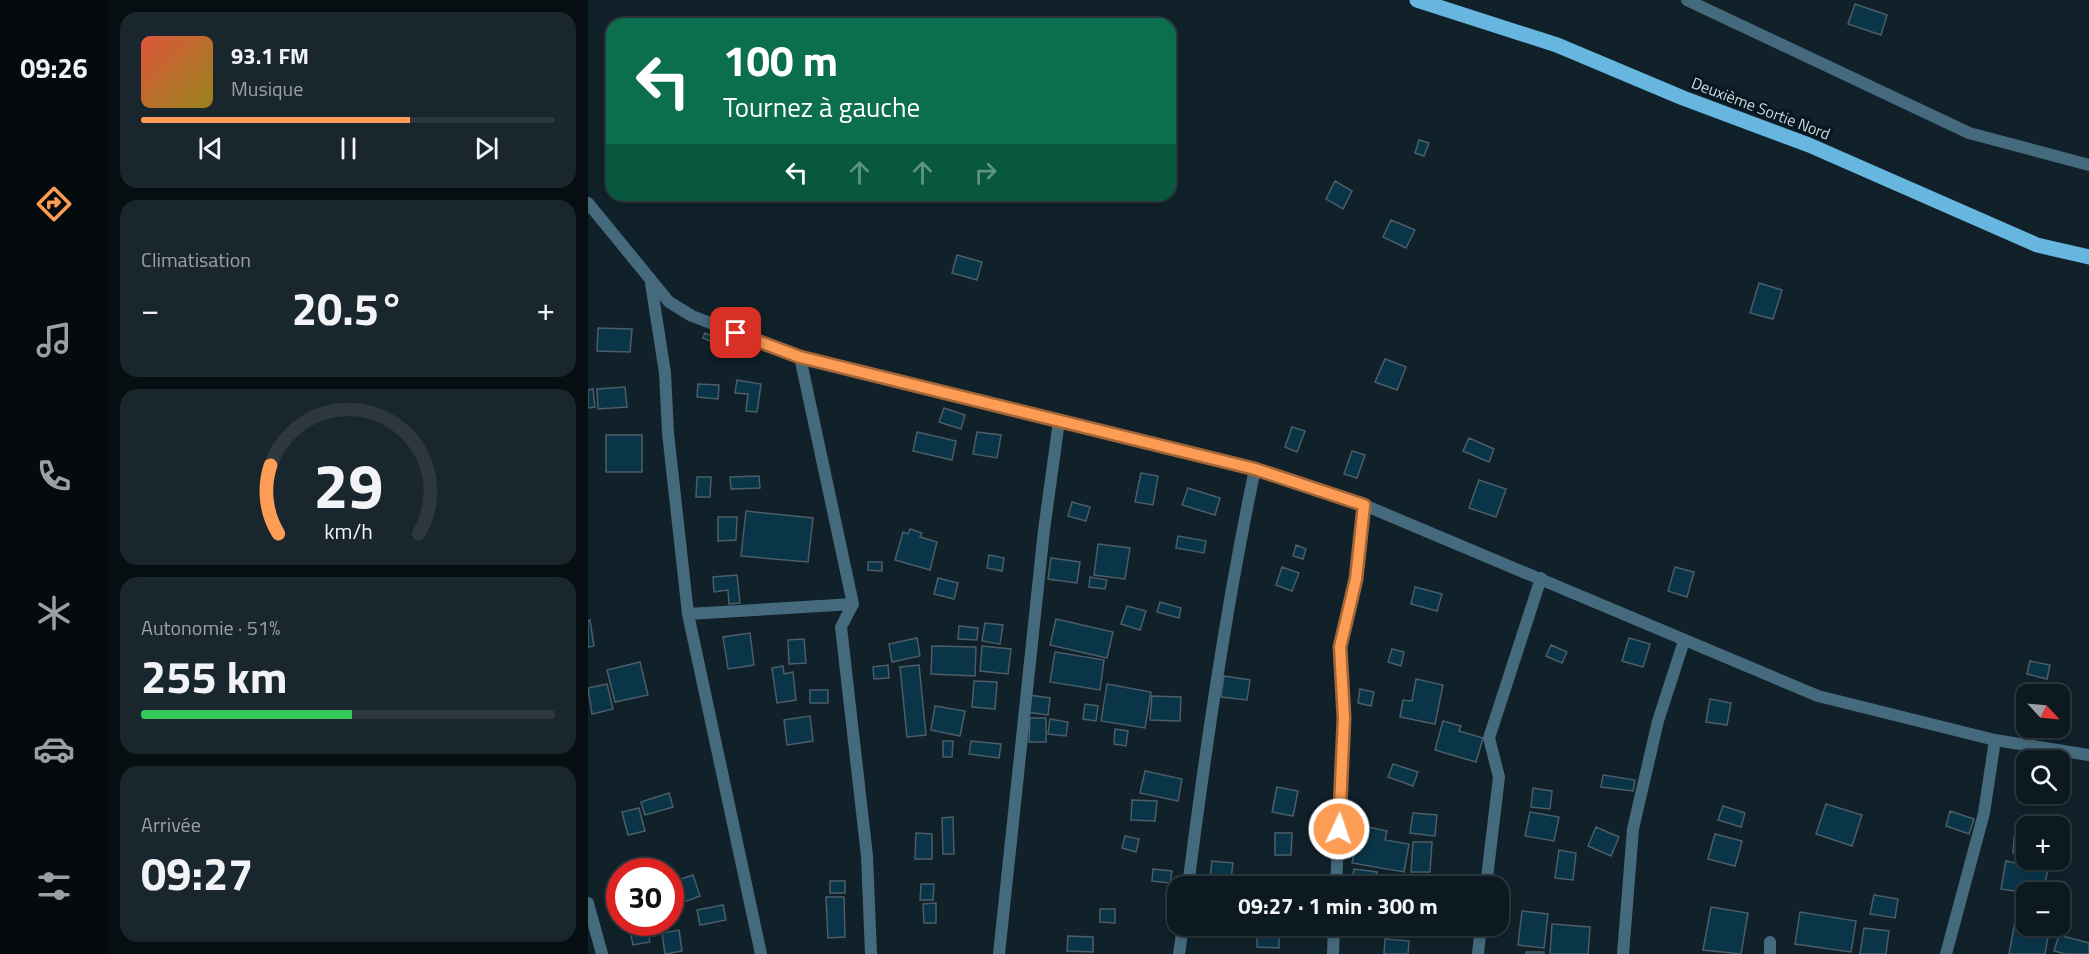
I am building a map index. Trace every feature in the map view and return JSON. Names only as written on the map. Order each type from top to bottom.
[{"type":"main road","name":"Deuxième Sortie Nord","points":[[1417,0],[1557,45],[1683,98],[1809,145],[2037,245],[2089,257]]},
{"type":"street","points":[[1687,0],[1969,133],[2089,165]]},
{"type":"street","points":[[588,203],[651,283],[669,302],[693,316],[800,357],[1255,469],[1364,505],[1818,696],[1995,740],[2089,755]]},
{"type":"street","points":[[651,283],[665,373],[688,614],[761,954]]},
{"type":"street","points":[[800,357],[853,604],[841,627],[867,856],[871,954]]},
{"type":"street","points":[[999,954],[1044,530],[1059,421]]},
{"type":"street","points":[[1189,876],[1237,556],[1255,469]]},
{"type":"street","points":[[1336,876],[1344,718],[1340,647],[1356,579],[1364,505]]},
{"type":"street","points":[[1487,876],[1499,777],[1489,738],[1541,578]]},
{"type":"street","points":[[688,614],[853,604]]},
{"type":"street","points":[[1623,954],[1633,829],[1658,722],[1684,641]]},
{"type":"street","points":[[1946,954],[1984,813],[1995,740]]},
{"type":"street","points":[[588,903],[602,954]]},
{"type":"street","points":[[1179,954],[1182,936]]},
{"type":"street","points":[[1333,954],[1334,936]]},
{"type":"street","points":[[1478,954],[1480,936]]},
{"type":"building","points":[[1855,4],[1887,15],[1881,35],[1848,24]]},
{"type":"building","points":[[1419,140],[1429,143],[1424,156],[1415,153]]},
{"type":"building","points":[[1335,181],[1352,191],[1343,209],[1326,199]]},
{"type":"building","points":[[1391,220],[1415,230],[1406,248],[1383,237]]},
{"type":"building","points":[[957,255],[982,262],[977,280],[952,273]]},
{"type":"building","points":[[1759,283],[1782,290],[1773,319],[1750,313]]},
{"type":"building","points":[[598,328],[632,329],[630,352],[597,351]]},
{"type":"building","points":[[705,333],[720,340],[718,344],[703,338]]},
{"type":"building","points":[[1385,359],[1406,367],[1397,390],[1375,382]]},
{"type":"building","points":[[737,380],[761,384],[757,412],[746,411],[748,394],[735,393]]},
{"type":"building","points":[[698,384],[719,385],[718,399],[697,397]]},
{"type":"building","points":[[625,387],[627,407],[598,409],[597,389]]},
{"type":"building","points":[[593,389],[595,407],[588,408],[588,390]]},
{"type":"building","points":[[944,408],[965,415],[961,429],[939,422]]},
{"type":"building","points":[[1292,427],[1305,431],[1297,452],[1285,447]]},
{"type":"building","points":[[917,432],[956,441],[952,460],[913,451]]},
{"type":"building","points":[[977,432],[1001,435],[997,458],[973,454]]},
{"type":"building","points":[[606,435],[642,435],[642,472],[606,472]]},
{"type":"building","points":[[1469,438],[1494,449],[1489,462],[1463,451]]},
{"type":"building","points":[[1352,451],[1365,455],[1357,478],[1344,474]]},
{"type":"building","points":[[1141,473],[1158,476],[1153,505],[1135,502]]},
{"type":"building","points":[[759,476],[760,488],[731,489],[730,477]]},
{"type":"building","points":[[697,477],[711,477],[710,497],[696,497]]},
{"type":"building","points":[[1479,480],[1506,489],[1496,517],[1469,508]]},
{"type":"building","points":[[1188,488],[1220,498],[1215,515],[1182,505]]},
{"type":"building","points":[[1072,502],[1090,507],[1086,521],[1068,516]]},
{"type":"building","points":[[746,511],[813,518],[808,562],[741,556]]},
{"type":"building","points":[[718,517],[737,517],[736,540],[718,541]]},
{"type":"building","points":[[910,529],[922,533],[920,537],[937,542],[930,570],[895,560],[903,532],[908,534]]},
{"type":"building","points":[[1178,536],[1206,541],[1204,553],[1176,548]]},
{"type":"building","points":[[1098,544],[1130,548],[1125,579],[1094,575]]},
{"type":"building","points":[[1296,545],[1306,549],[1303,559],[1293,556]]},
{"type":"building","points":[[989,555],[1004,558],[1002,571],[987,568]]},
{"type":"building","points":[[1051,558],[1080,562],[1077,583],[1048,579]]},
{"type":"building","points":[[868,562],[882,562],[882,571],[868,570]]},
{"type":"building","points":[[1282,567],[1299,573],[1292,591],[1276,585]]},
{"type":"building","points":[[1675,567],[1694,572],[1687,597],[1668,591]]},
{"type":"building","points":[[737,575],[740,603],[729,604],[728,590],[714,592],[713,577]]},
{"type":"building","points":[[1090,577],[1107,580],[1105,589],[1089,587]]},
{"type":"building","points":[[938,578],[958,583],[954,599],[934,594]]},
{"type":"building","points":[[1415,587],[1442,594],[1437,611],[1411,604]]},
{"type":"building","points":[[1160,602],[1181,608],[1179,618],[1157,612]]},
{"type":"building","points":[[1127,606],[1146,611],[1140,630],[1121,624]]},
{"type":"building","points":[[1056,619],[1113,632],[1107,658],[1050,645]]},
{"type":"building","points":[[590,620],[594,646],[588,647],[588,621]]},
{"type":"building","points":[[985,623],[1003,625],[1000,644],[982,641]]},
{"type":"building","points":[[959,626],[978,628],[977,640],[958,639]]},
{"type":"building","points":[[750,633],[754,665],[728,669],[723,637]]},
{"type":"building","points":[[917,638],[920,656],[892,662],[889,644]]},
{"type":"building","points":[[1629,638],[1650,644],[1643,667],[1622,661]]},
{"type":"building","points":[[804,639],[806,663],[789,664],[788,640]]},
{"type":"building","points":[[1551,645],[1567,652],[1562,663],[1546,656]]},
{"type":"building","points":[[932,646],[976,647],[975,676],[931,674]]},
{"type":"building","points":[[982,646],[1011,649],[1008,674],[980,671]]},
{"type":"building","points":[[1392,649],[1404,652],[1401,666],[1388,662]]},
{"type":"building","points":[[1055,652],[1104,660],[1100,690],[1050,682]]},
{"type":"building","points":[[2030,661],[2050,665],[2047,679],[2027,674]]},
{"type":"building","points":[[640,662],[648,695],[615,702],[607,670]]},
{"type":"building","points":[[888,665],[889,678],[874,679],[873,667]]},
{"type":"building","points":[[919,665],[926,735],[907,737],[900,667]]},
{"type":"building","points":[[783,666],[784,674],[793,672],[796,700],[777,703],[772,668]]},
{"type":"building","points":[[1224,676],[1250,680],[1247,700],[1221,697]]},
{"type":"building","points":[[1416,679],[1443,685],[1435,724],[1400,717],[1403,700],[1412,701]]},
{"type":"building","points":[[974,681],[997,682],[995,709],[972,707]]},
{"type":"building","points":[[607,684],[613,709],[592,714],[588,688]]},
{"type":"building","points":[[1107,684],[1151,692],[1145,728],[1101,721]]},
{"type":"building","points":[[1360,689],[1374,692],[1371,706],[1358,703]]},
{"type":"building","points":[[810,690],[828,690],[828,703],[810,703]]},
{"type":"building","points":[[1029,695],[1050,698],[1048,715],[1026,712]]},
{"type":"building","points":[[1152,696],[1181,697],[1180,721],[1150,720]]},
{"type":"building","points":[[1710,699],[1731,703],[1727,725],[1706,722]]},
{"type":"building","points":[[1085,704],[1098,706],[1096,721],[1083,719]]},
{"type":"building","points":[[935,706],[965,711],[960,736],[931,730]]},
{"type":"building","points":[[810,716],[813,741],[787,745],[784,720]]},
{"type":"building","points":[[1030,718],[1046,718],[1046,742],[1029,742]]},
{"type":"building","points":[[1050,719],[1068,722],[1066,736],[1048,734]]},
{"type":"building","points":[[1443,721],[1461,726],[1459,731],[1483,738],[1476,762],[1435,750]]},
{"type":"building","points":[[1115,729],[1128,731],[1126,746],[1114,744]]},
{"type":"building","points":[[943,741],[953,741],[952,757],[943,757]]},
{"type":"building","points":[[971,741],[1001,744],[999,758],[969,754]]},
{"type":"building","points":[[1393,764],[1418,772],[1413,786],[1388,777]]},
{"type":"building","points":[[1145,771],[1182,779],[1178,801],[1140,793]]},
{"type":"building","points":[[1603,775],[1635,780],[1633,791],[1601,787]]},
{"type":"building","points":[[1277,787],[1298,791],[1293,816],[1272,812]]},
{"type":"building","points":[[1533,788],[1552,791],[1550,809],[1531,807]]},
{"type":"building","points":[[669,793],[673,807],[645,815],[641,802]]},
{"type":"building","points":[[1132,800],[1157,801],[1155,821],[1131,820]]},
{"type":"building","points":[[1826,804],[1862,815],[1852,846],[1816,834]]},
{"type":"building","points":[[1723,806],[1745,813],[1741,827],[1718,820]]},
{"type":"building","points":[[639,808],[645,831],[628,835],[622,812]]},
{"type":"building","points":[[1950,811],[1974,819],[1969,834],[1946,826]]},
{"type":"building","points":[[1530,812],[1559,817],[1554,841],[1525,836]]},
{"type":"building","points":[[1413,813],[1437,815],[1435,836],[1410,833]]},
{"type":"building","points":[[953,817],[954,854],[943,854],[942,818]]},
{"type":"building","points":[[1368,827],[1387,831],[1385,840],[1409,844],[1404,872],[1352,863],[1358,834],[1367,836]]},
{"type":"building","points":[[1596,827],[1619,837],[1611,856],[1588,846]]},
{"type":"building","points":[[916,833],[932,834],[932,859],[915,859]]},
{"type":"building","points":[[1275,833],[1292,833],[1291,855],[1275,855]]},
{"type":"building","points":[[1715,834],[1742,841],[1735,866],[1708,859]]},
{"type":"building","points":[[1125,836],[1139,839],[1136,852],[1122,848]]},
{"type":"building","points":[[2014,837],[2016,837],[2016,853],[2013,853]]},
{"type":"building","points":[[1413,842],[1432,842],[1430,872],[1411,872]]},
{"type":"building","points":[[1559,850],[1576,853],[1573,880],[1555,878]]},
{"type":"building","points":[[1212,861],[1233,863],[1231,876],[1210,876]]},
{"type":"building","points":[[2006,861],[2016,863],[2016,870],[2048,870],[2045,882],[2016,882],[2016,891],[2001,889]]},
{"type":"building","points":[[1153,869],[1172,871],[1171,876],[1167,876],[1167,883],[1152,881]]},
{"type":"building","points":[[1354,869],[1377,872],[1376,876],[1353,876]]},
{"type":"building","points":[[693,875],[700,896],[684,902],[684,878]]},
{"type":"building","points":[[830,881],[845,881],[845,893],[830,893]]},
{"type":"building","points":[[921,884],[934,884],[933,900],[920,900]]},
{"type":"building","points":[[1874,895],[1898,899],[1895,918],[1870,914]]},
{"type":"building","points":[[826,897],[844,897],[845,937],[828,938]]},
{"type":"building","points":[[936,903],[936,923],[924,923],[923,904]]},
{"type":"building","points":[[723,905],[726,920],[700,925],[697,910]]},
{"type":"building","points":[[1711,907],[1748,913],[1741,954],[1703,950]]},
{"type":"building","points":[[1100,909],[1115,909],[1115,923],[1100,922]]},
{"type":"building","points":[[1522,911],[1548,914],[1544,948],[1518,945]]},
{"type":"building","points":[[1800,912],[1856,921],[1851,952],[1795,944]]},
{"type":"building","points":[[2016,916],[2016,936],[2048,936],[2045,954],[2009,954]]},
{"type":"building","points":[[1552,924],[1590,927],[1588,954],[1550,954]]},
{"type":"building","points":[[1864,928],[1889,931],[1886,954],[1860,954]]},
{"type":"building","points":[[631,936],[649,936],[650,942],[633,945]]},
{"type":"building","points":[[662,936],[680,936],[682,951],[665,954]]},
{"type":"building","points":[[1068,936],[1093,937],[1093,952],[1067,951]]},
{"type":"building","points":[[1257,936],[1279,936],[1279,948],[1257,947]]},
{"type":"building","points":[[2059,936],[2089,943],[2089,954],[2066,954],[2054,951]]},
{"type":"building","points":[[1385,939],[1409,941],[1408,954],[1384,954]]},
{"type":"building","points":[[1526,952],[1544,952],[1544,954],[1526,954]]},
{"type":"route","points":[[736,333],[800,357],[1255,469],[1364,505],[1356,579],[1340,647],[1344,718],[1339,829]]}]
